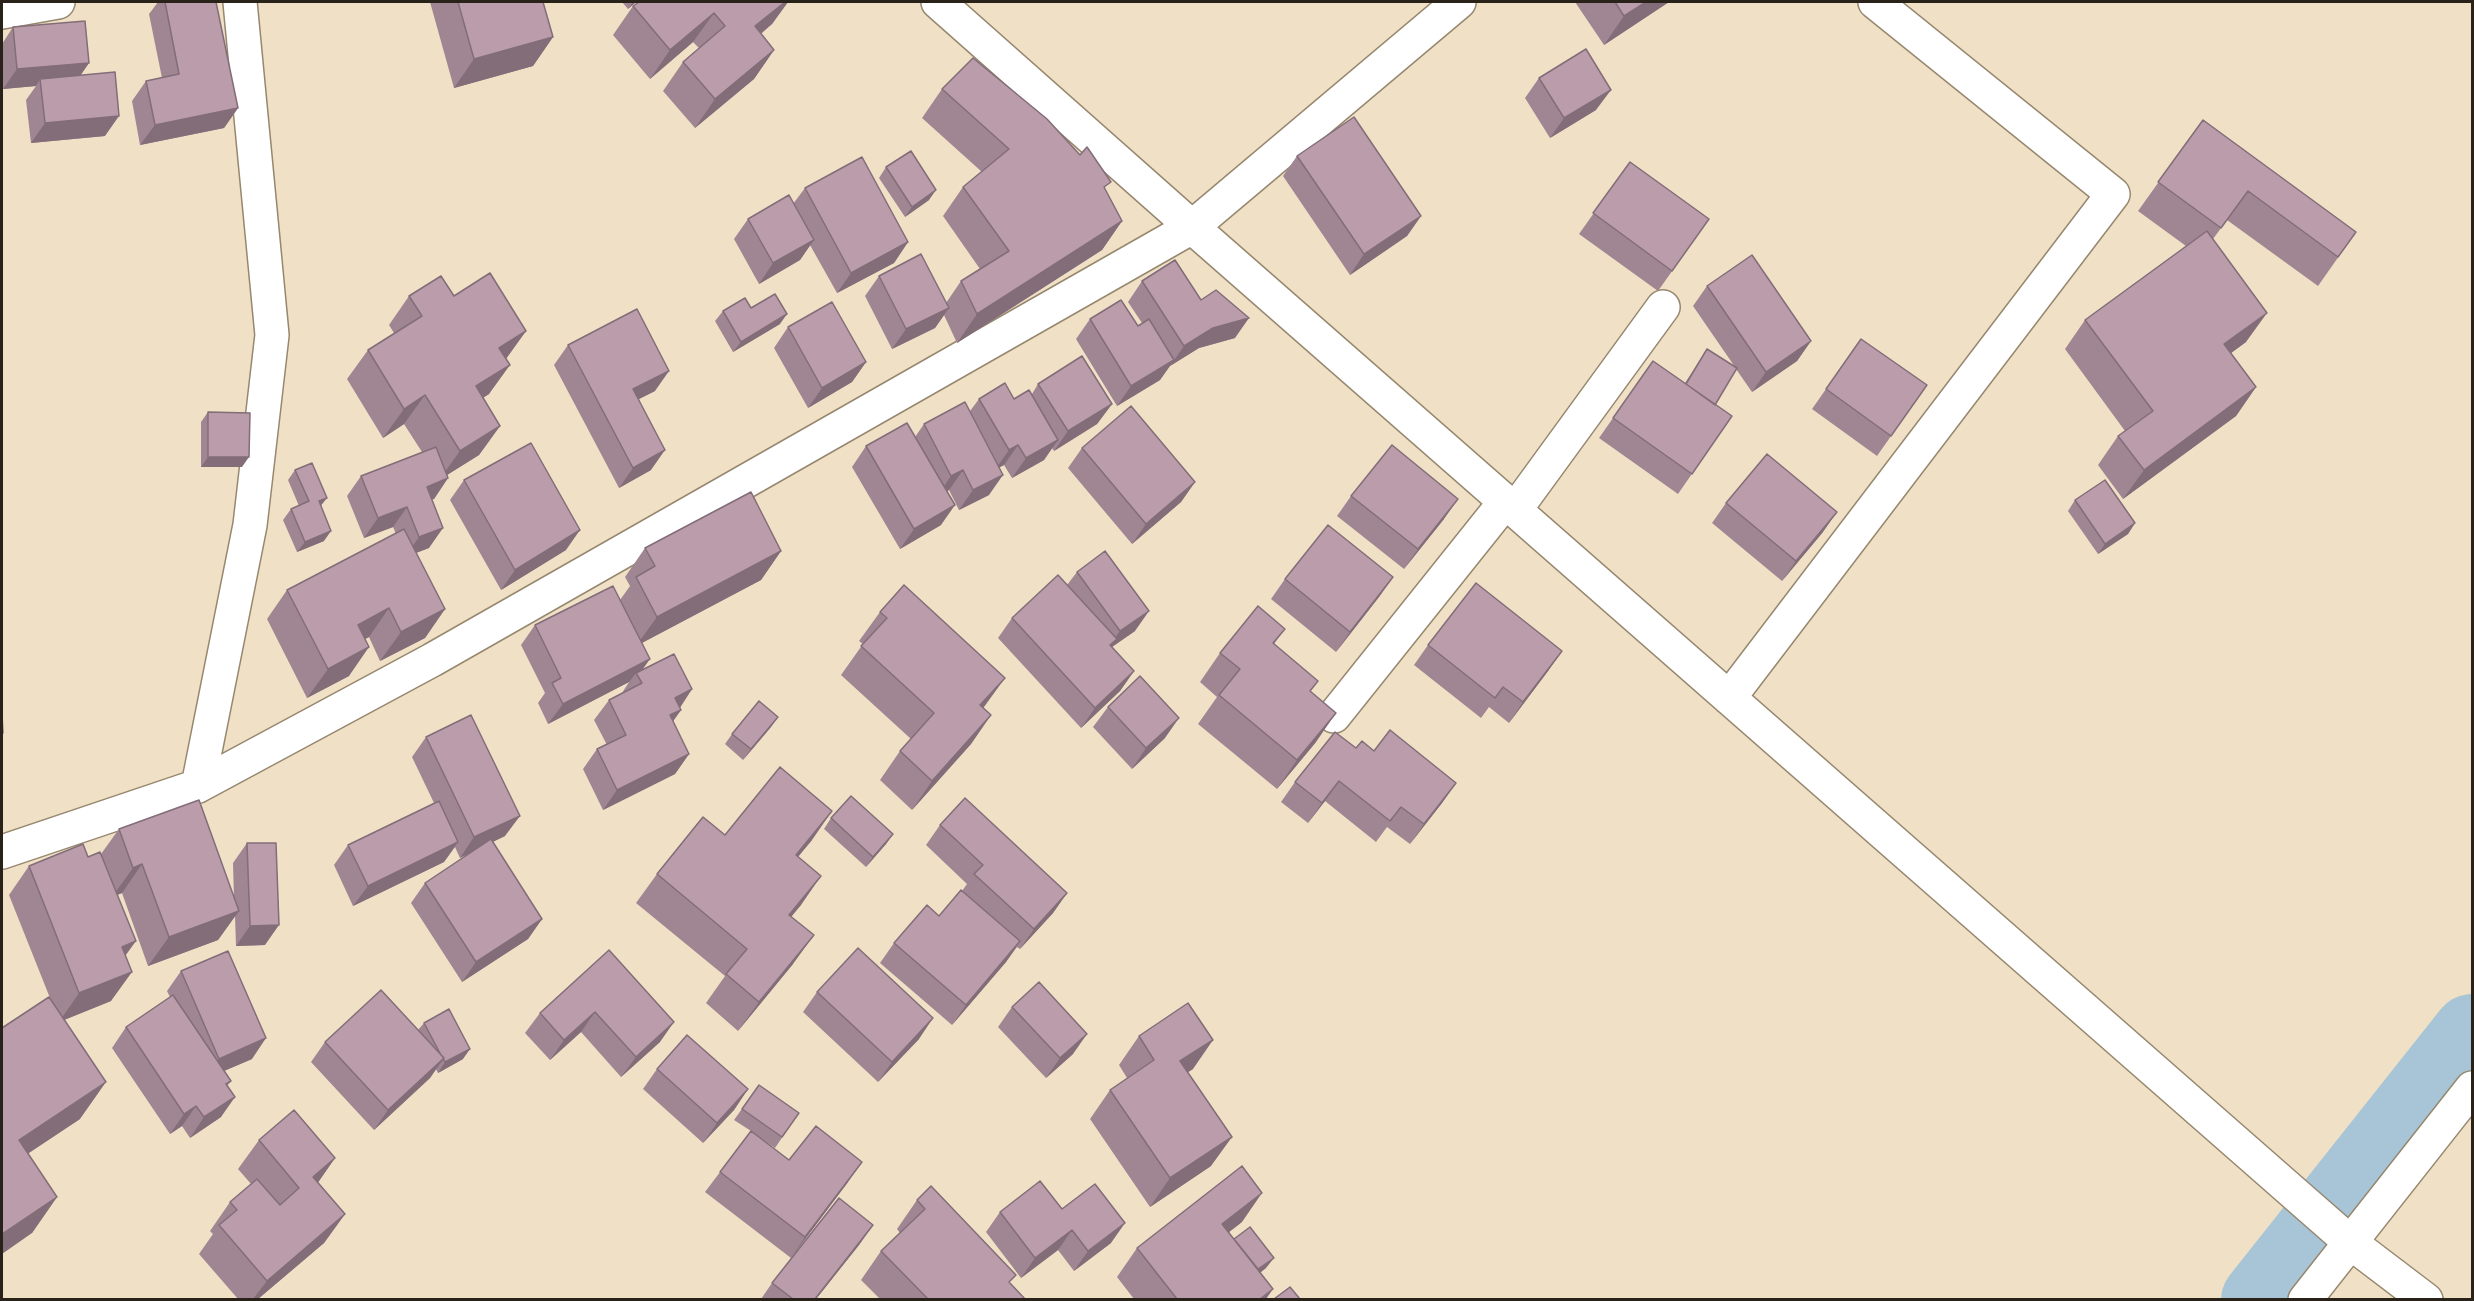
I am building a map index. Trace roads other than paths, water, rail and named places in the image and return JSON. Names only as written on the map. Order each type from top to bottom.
[{"type":"street","points":[[2,12],[58,2]]},
{"type":"street","points":[[198,786],[250,525],[272,335],[240,2]]},
{"type":"street","points":[[938,2],[2351,1243],[2426,1299]]},
{"type":"street","points":[[2,852],[198,786],[432,660],[1192,227],[1459,2]]},
{"type":"street","points":[[1729,698],[2113,194],[1875,2]]},
{"type":"street","points":[[1334,716],[1510,506],[1663,307]]},
{"type":"street","points":[[2306,1299],[2472,1088]]},
{"type":"waterway","points":[[2261,1300],[2472,1034]]}]
